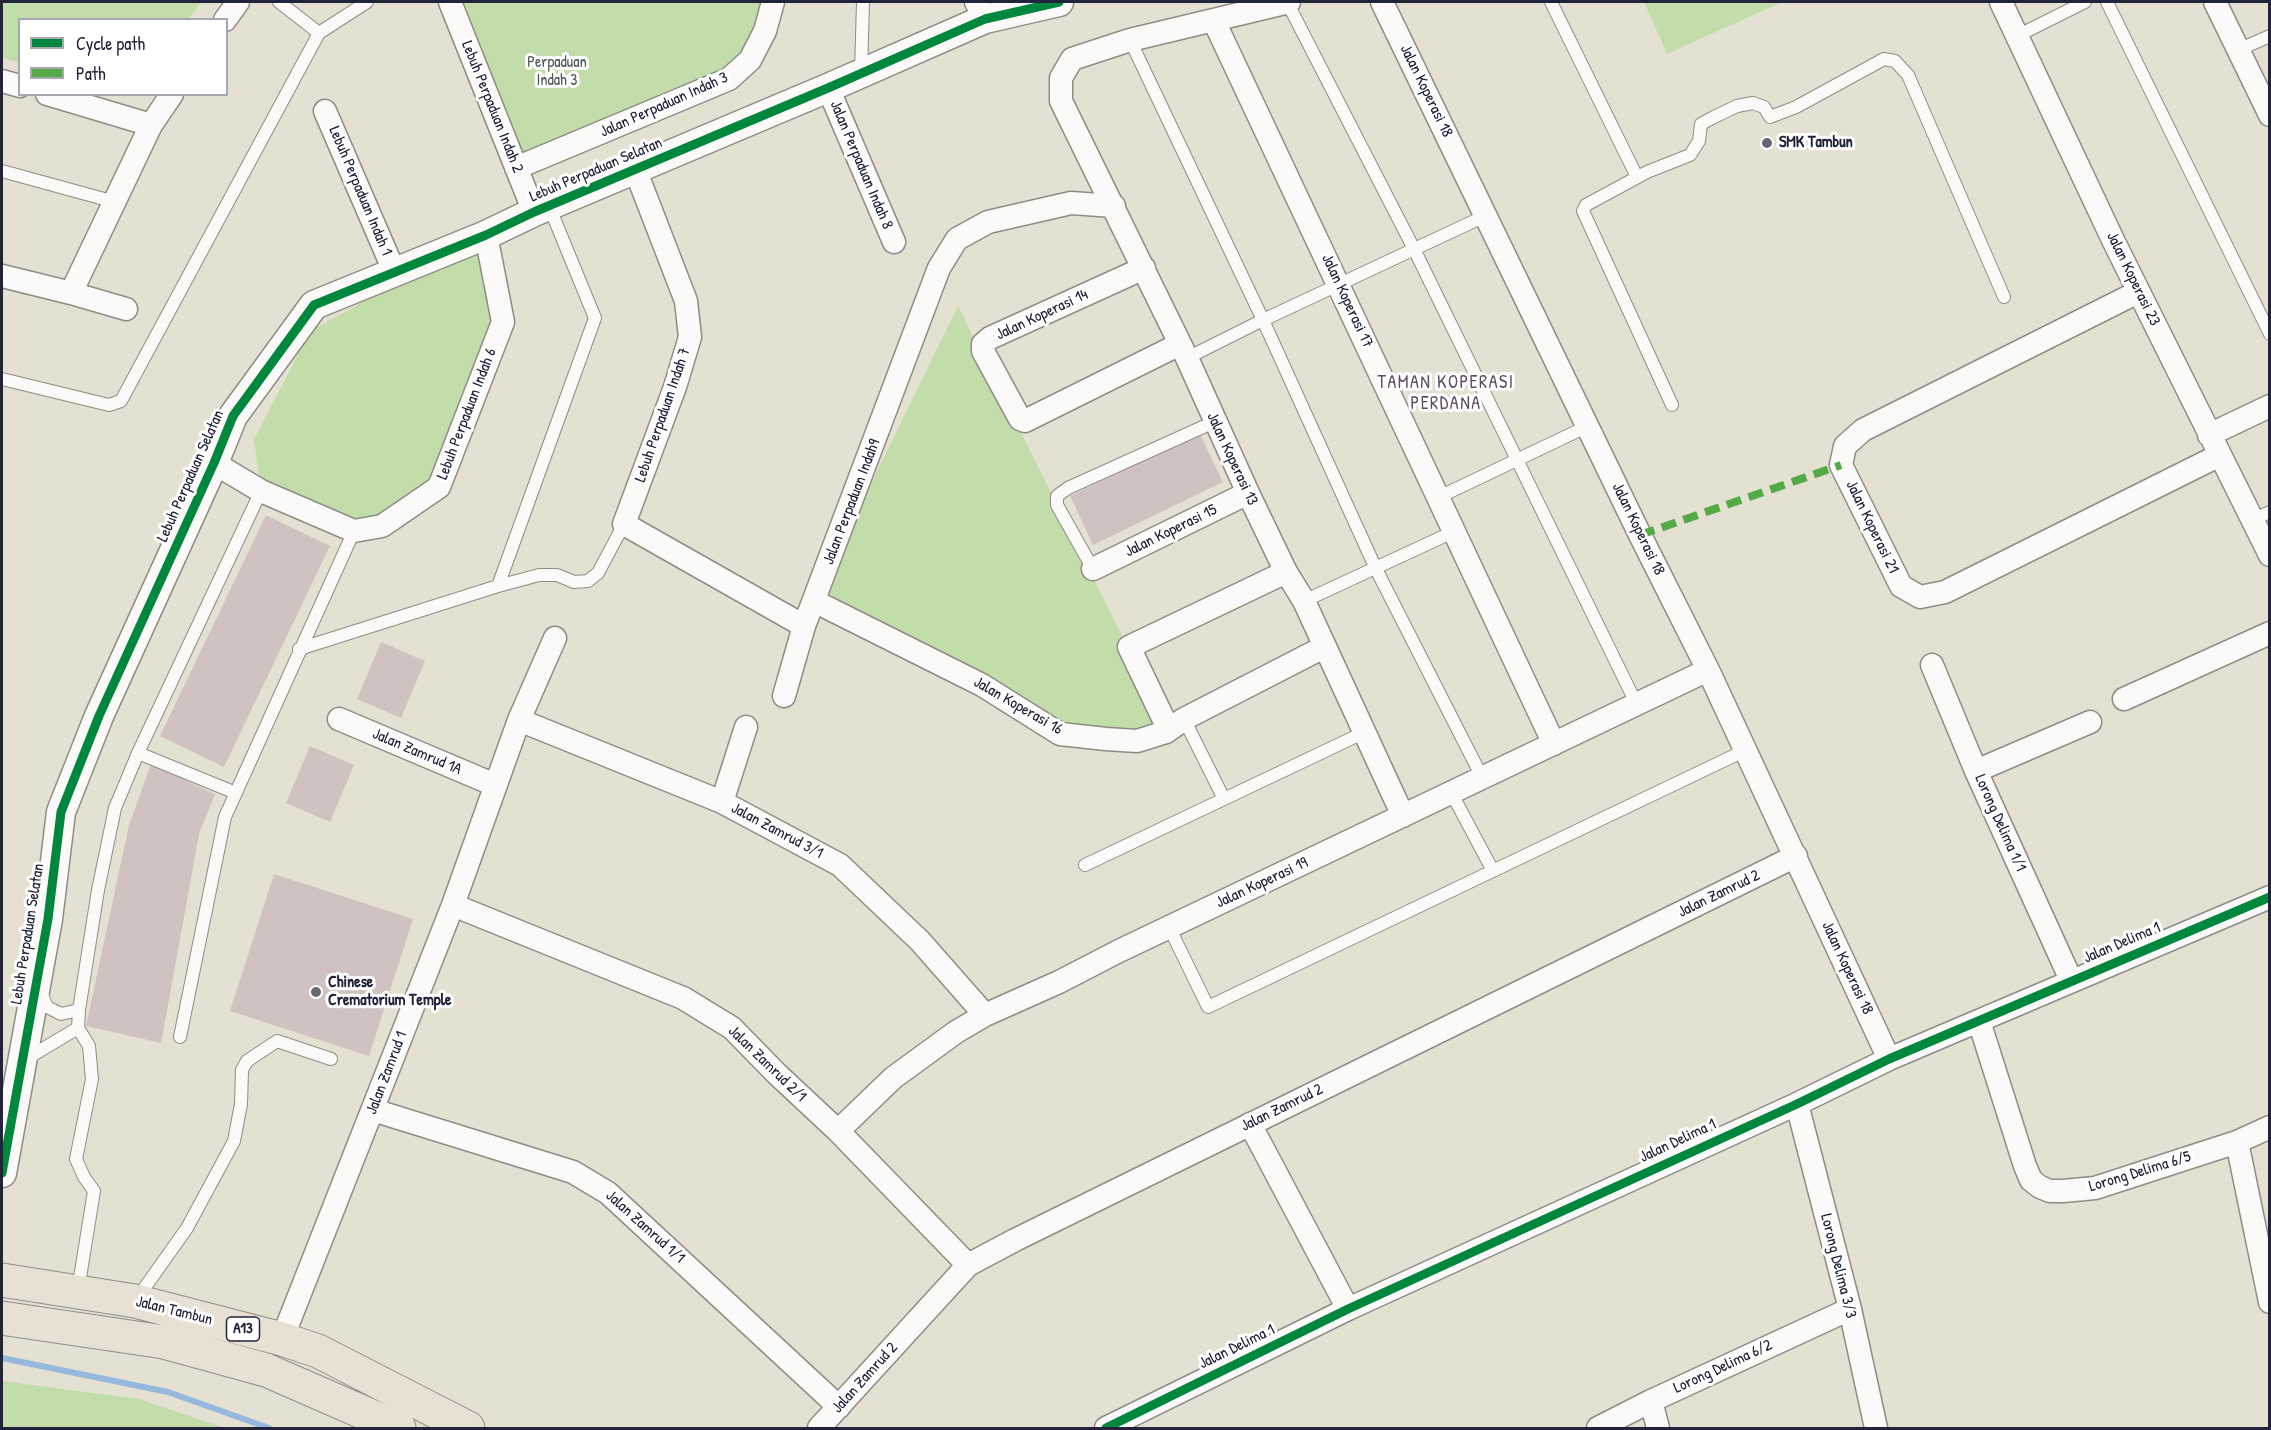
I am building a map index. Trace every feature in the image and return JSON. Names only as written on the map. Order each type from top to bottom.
[{"type":"main road","name":"Jalan Tambun","points":[[2,1280],[135,1301],[282,1339],[318,1351],[468,1428]]},
{"type":"main road","name":"Jalan Tambun","points":[[2,1318],[164,1342],[254,1367],[399,1428]]},
{"type":"street","points":[[226,18],[238,2]]},
{"type":"street","name":"Lebuh Perpaduan Indah 2","points":[[450,2],[516,168],[541,209]]},
{"type":"street","name":"Jalan Perpaduan Indah 3","points":[[516,168],[729,79],[750,60],[765,31],[773,2]]},
{"type":"street","name":"Lebuh Perpaduan Selatan","points":[[2,1173],[48,919],[61,812],[99,716],[214,463],[232,416],[314,305],[486,235],[541,209],[861,74],[980,10],[1059,2]]},
{"type":"street","points":[[1130,40],[1288,2]]},
{"type":"street","name":"Jalan Koperasi 18","points":[[1382,2],[1708,670],[1889,1059]]},
{"type":"street","name":"Jalan Koperasi 23","points":[[2001,2],[2138,292],[2220,455],[2261,516],[2270,555]]},
{"type":"street","points":[[2215,2],[2270,115]]},
{"type":"street","name":"Jalan Koperasi 17","points":[[1214,21],[1554,744]]},
{"type":"street","name":"Jalan Koperasi 13","points":[[1130,40],[1072,59],[1061,78],[1061,100],[1144,268],[1286,572],[1304,601],[1403,816]]},
{"type":"street","points":[[2,81],[18,85]]},
{"type":"street","name":"Jalan Perpaduan Indah 8","points":[[828,88],[894,242]]},
{"type":"street","points":[[54,96],[151,124]]},
{"type":"street","points":[[71,293],[151,124],[171,96]]},
{"type":"street","name":"Lebuh Perpaduan Indah 1","points":[[326,111],[394,271]]},
{"type":"street","name":"Lebuh Perpaduan Indah 7","points":[[624,524],[675,387],[690,337],[686,301],[635,170]]},
{"type":"street","name":"Jalan Perpaduan Indah9","points":[[784,696],[804,626],[939,268],[957,239],[988,222],[1071,204],[1114,206]]},
{"type":"street","name":"Lebuh Perpaduan Indah 6","points":[[354,531],[382,526],[438,487],[503,322],[486,235]]},
{"type":"street","name":"Jalan Koperasi 14","points":[[1144,268],[990,339],[983,344],[983,351],[1020,419],[1025,420],[1183,351]]},
{"type":"street","points":[[2,276],[126,309]]},
{"type":"street","name":"Jalan Koperasi 21","points":[[2138,292],[1863,430],[1845,446],[1841,465],[1900,586],[1920,597],[1945,592],[2220,455]]},
{"type":"street","points":[[2210,435],[2270,406]]},
{"type":"street","points":[[214,463],[261,491],[354,531]]},
{"type":"street","name":"Jalan Koperasi 15","points":[[1094,569],[1248,493]]},
{"type":"street","points":[[624,524],[804,626]]},
{"type":"street","points":[[1175,725],[1164,720],[1129,647],[1286,572]]},
{"type":"street","name":"Jalan Koperasi 16","points":[[814,601],[982,685],[1060,734],[1137,741],[1175,725],[1324,646]]},
{"type":"street","points":[[2124,699],[2270,633]]},
{"type":"street","name":"Jalan Zamrud 1","points":[[282,1339],[453,905],[519,720],[555,638]]},
{"type":"street","name":"Lorong Delima 1/1","points":[[1932,665],[1976,771],[2071,980]]},
{"type":"street","name":"Jalan Koperasi 19","points":[[838,1131],[892,1078],[956,1032],[986,1015],[1708,670]]},
{"type":"street","name":"Jalan Zamrud 1A","points":[[339,719],[495,784]]},
{"type":"street","name":"Jalan Zamrud 3/1","points":[[519,720],[722,802],[840,865],[920,941],[986,1015]]},
{"type":"street","points":[[1976,771],[2090,722]]},
{"type":"street","points":[[722,802],[746,727]]},
{"type":"street","name":"Jalan Zamrud 2","points":[[819,1428],[968,1265],[1796,856]]},
{"type":"street","name":"Jalan Delima 1","points":[[1112,1427],[1347,1309],[1797,1104],[1889,1059],[2270,897]]},
{"type":"street","name":"Jalan Zamrud 2/1","points":[[453,905],[683,998],[732,1028],[838,1131],[968,1265]]},
{"type":"street","name":"Lorong Delima 6/5","points":[[1979,1021],[2025,1166],[2031,1180],[2050,1191],[2095,1188],[2237,1142],[2270,1127]]},
{"type":"street","name":"Lorong Delima 3/3","points":[[1797,1104],[1850,1309],[1876,1428]]},
{"type":"street","name":"Jalan Zamrud 1/1","points":[[373,1110],[573,1173],[608,1193],[839,1407]]},
{"type":"street","points":[[1250,1124],[1347,1309]]},
{"type":"street","points":[[2237,1142],[2270,1302]]},
{"type":"street","name":"Lorong Delima 6/2","points":[[1598,1428],[1850,1309]]},
{"type":"street","points":[[1651,1401],[1658,1428]]},
{"type":"lane","points":[[279,2],[319,33]]},
{"type":"lane","points":[[2,379],[109,405],[121,401],[319,33],[367,2]]},
{"type":"lane","points":[[861,74],[863,2]]},
{"type":"lane","points":[[1288,2],[1518,459],[1636,705]]},
{"type":"lane","points":[[1551,2],[1637,177]]},
{"type":"lane","points":[[2017,36],[2085,2]]},
{"type":"lane","points":[[2107,2],[2270,334]]},
{"type":"lane","points":[[2238,50],[2270,36]]},
{"type":"lane","points":[[1130,40],[1263,320],[1376,569],[1483,779]]},
{"type":"lane","points":[[1672,405],[1583,211],[1586,205],[1637,177],[1690,155],[1700,141],[1701,124],[1737,106],[1753,103],[1764,107],[1770,117],[1796,107],[1884,58],[1895,61],[1908,75],[2004,297]]},
{"type":"lane","points":[[2,171],[115,202]]},
{"type":"lane","points":[[498,586],[596,318],[541,209]]},
{"type":"lane","points":[[1183,351],[1263,320],[1487,215]]},
{"type":"lane","points":[[1094,569],[1057,505],[1057,496],[1068,488],[1214,422]]},
{"type":"lane","points":[[1439,497],[1588,426]]},
{"type":"lane","points":[[78,1291],[94,1191],[84,1177],[76,1159],[92,1079],[89,1046],[78,1028],[79,1010],[98,890],[115,808],[138,753],[261,491]]},
{"type":"lane","points":[[299,649],[539,575],[557,575],[574,582],[588,582],[598,573],[624,524]]},
{"type":"lane","points":[[180,1037],[225,817],[354,531]]},
{"type":"lane","points":[[1304,601],[1453,532]]},
{"type":"lane","points":[[1175,725],[1224,799]]},
{"type":"lane","points":[[1085,866],[1365,732]]},
{"type":"lane","points":[[1169,927],[1208,1007],[1746,750]]},
{"type":"lane","points":[[138,753],[236,793]]},
{"type":"lane","points":[[1452,794],[1493,871]]},
{"type":"lane","points":[[37,983],[47,1007],[61,1014],[79,1010]]},
{"type":"lane","points":[[22,1062],[78,1028]]},
{"type":"lane","points":[[135,1301],[188,1228],[234,1141],[241,1104],[242,1070],[247,1060],[277,1041],[331,1059]]},
{"type":"green space","points":[[2,2],[201,2],[190,18],[18,18],[18,63],[2,57]]},
{"type":"green space","name":"Perpaduan Indah 3","points":[[456,2],[772,2],[750,60],[516,168]]},
{"type":"green space","points":[[1644,2],[1782,2],[1667,54]]},
{"type":"green space","points":[[486,235],[503,322],[439,487],[354,531],[261,491],[254,440],[310,331]]},
{"type":"green space","points":[[958,306],[1164,720],[1148,737],[1060,734],[820,588]]},
{"type":"green space","points":[[2,1381],[139,1399],[225,1428],[2,1428]]},
{"type":"building","points":[[1200,434],[1223,482],[1093,545],[1070,496]]},
{"type":"building","points":[[266,515],[330,546],[224,767],[160,736]]},
{"type":"building","points":[[381,642],[425,661],[401,718],[357,699]]},
{"type":"building","points":[[310,746],[354,765],[330,822],[286,803]]},
{"type":"building","points":[[151,764],[215,794],[199,834],[161,1043],[86,1026],[129,825]]},
{"type":"building","points":[[274,874],[413,919],[369,1056],[230,1011]]},
{"type":"waterway","points":[[2,1358],[168,1392],[269,1428]]},
{"type":"marked path","points":[[1640,535],[1841,465]]},
{"type":"cycle path","points":[[2,1173],[48,919],[61,812],[99,716],[214,463],[233,416],[314,305],[486,235],[534,212],[985,19],[1059,2]]},
{"type":"cycle path","points":[[1106,1428],[1348,1309],[1797,1104],[1889,1059],[2270,897]]},
{"type":"place","name":"SMK Tambun","points":[[1767,143]]},
{"type":"place","name":"Chinese Crematorium Temple","points":[[316,992]]},
{"type":"district","name":"TAMAN KOPERASI PERDANA","points":[[1446,394]]}]
